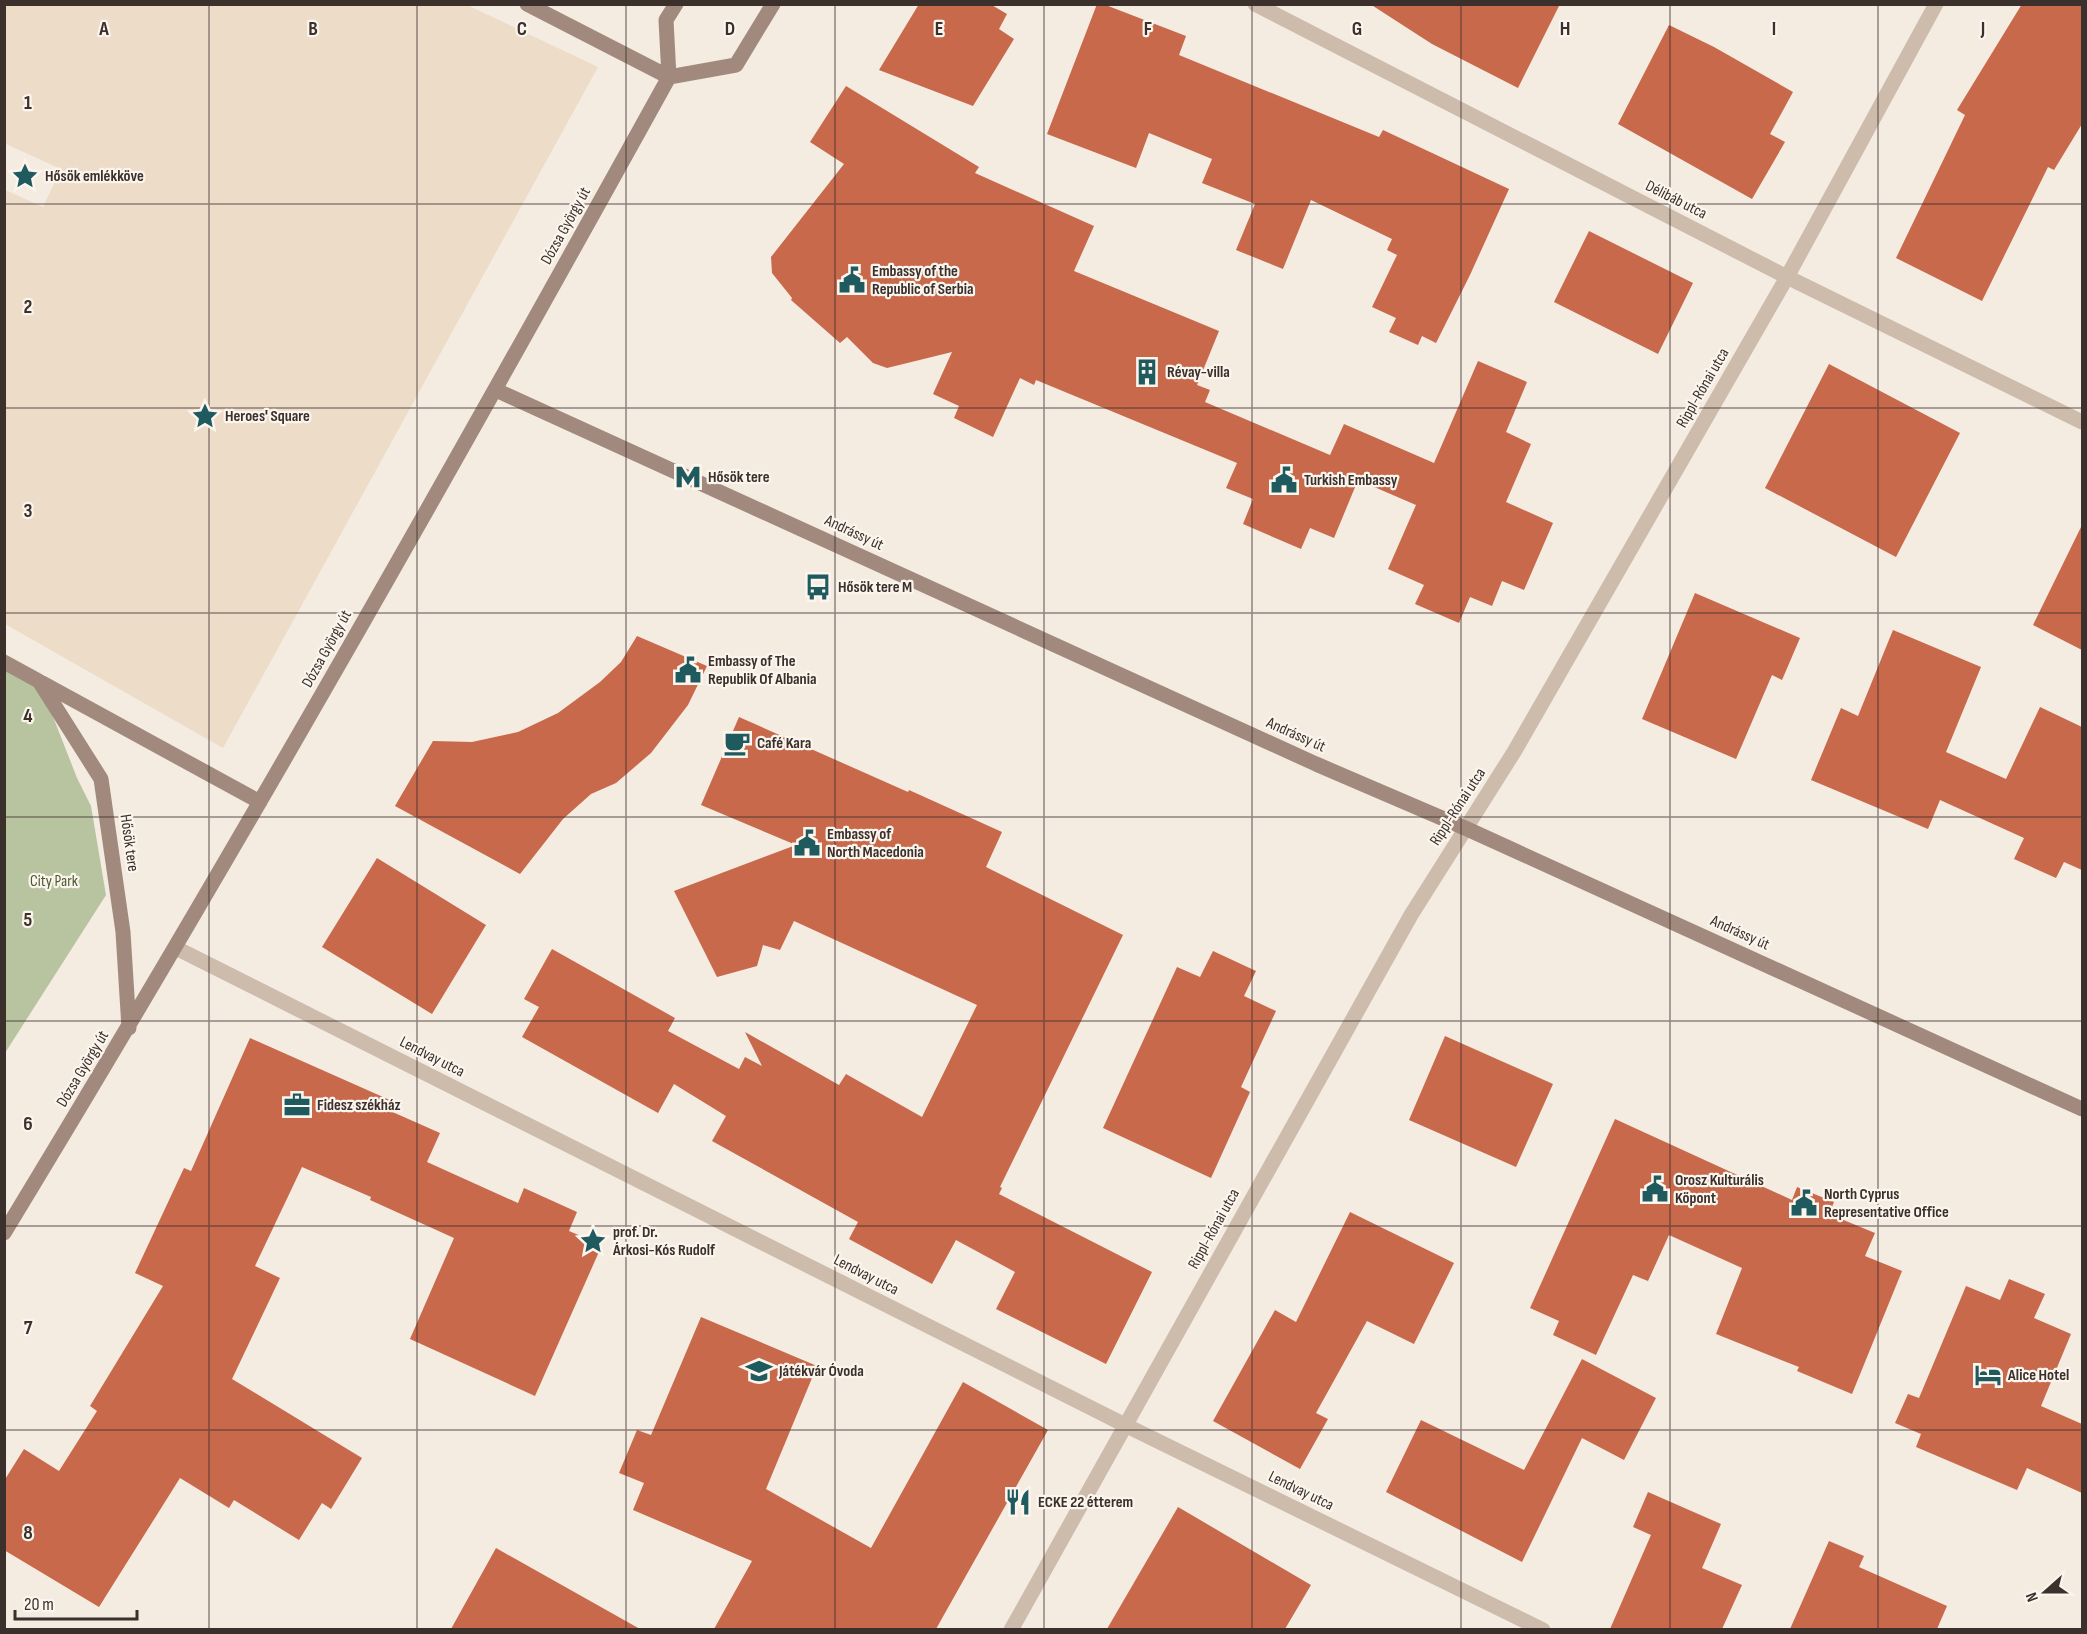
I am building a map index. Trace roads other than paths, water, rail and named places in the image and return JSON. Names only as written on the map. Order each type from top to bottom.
[{"type":"main road","points":[[527,4],[669,77],[736,65],[773,4]]},
{"type":"main road","points":[[669,77],[666,20],[676,4]]},
{"type":"main road","name":"Dózsa György út","points":[[4,1233],[129,1028],[260,802],[496,390],[669,77]]},
{"type":"main road","name":"Andrássy út","points":[[496,390],[1316,764],[1465,828],[2082,1108]]},
{"type":"main road","points":[[4,662],[260,802]]},
{"type":"main road","name":"Hősök tere","points":[[39,681],[101,779],[123,932],[129,1028]]},
{"type":"street","name":"Délibáb utca","points":[[1255,4],[1788,277],[2082,423]]},
{"type":"street","name":"Rippl-Rónai utca","points":[[1011,1629],[1411,915],[1514,752],[1788,277],[1936,4]]},
{"type":"street","name":"Lendvay utca","points":[[176,948],[1125,1425],[1543,1629]]},
{"type":"place","name":"Hősök emlékköve","points":[[25,176]]},
{"type":"place","name":"Embassy of the Republic of Serbia","points":[[852,280]]},
{"type":"place","name":"Révay-villa","points":[[1147,372]]},
{"type":"place","name":"Heroes' Square","points":[[205,416]]},
{"type":"place","name":"Hősök tere","points":[[688,477]]},
{"type":"place","name":"Turkish Embassy","points":[[1284,480]]},
{"type":"place","name":"Hősök tere M","points":[[818,587]]},
{"type":"place","name":"Embassy of The Republik Of Albania","points":[[688,670]]},
{"type":"place","name":"Café Kara","points":[[737,743]]},
{"type":"place","name":"Embassy of North Macedonia","points":[[807,843]]},
{"type":"place","name":"Fidesz székház","points":[[297,1105]]},
{"type":"place","name":"Orosz Kulturális Köpont","points":[[1655,1189]]},
{"type":"place","name":"North Cyprus Representative Office","points":[[1804,1203]]},
{"type":"place","name":"prof. Dr. Árkosi-Kós Rudolf","points":[[593,1241]]},
{"type":"place","name":"Játékvár Óvoda","points":[[759,1371]]},
{"type":"place","name":"Alice Hotel","points":[[1988,1375]]},
{"type":"place","name":"ECKE 22 étterem","points":[[1018,1502]]},
{"type":"park label","name":"City Park","points":[[54,881]]}]
